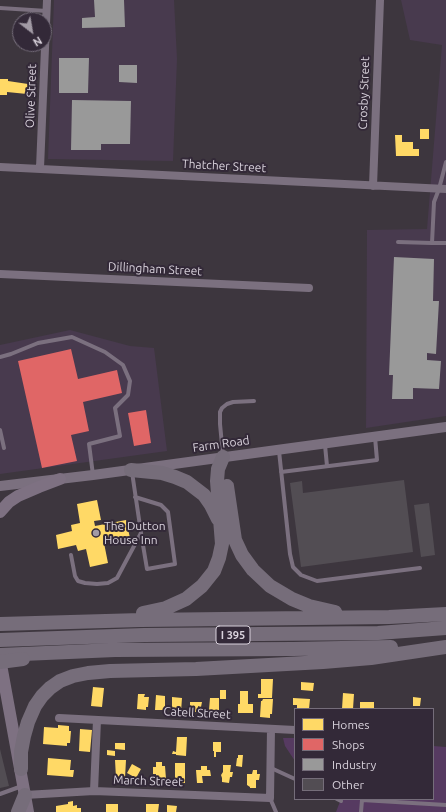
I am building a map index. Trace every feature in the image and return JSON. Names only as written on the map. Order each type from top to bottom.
[{"type":"highway","points":[[70,621],[152,612],[166,608],[186,599],[202,586],[214,571],[221,551],[222,533],[217,481],[218,469],[223,457]]},
{"type":"highway","points":[[223,457],[235,540],[245,560],[258,575],[284,595],[308,606],[340,613],[389,618]]},
{"type":"highway","points":[[131,470],[169,475],[192,485],[200,491],[211,505],[219,522],[222,533]]},
{"type":"highway","points":[[0,624],[70,621],[389,618],[446,614]]},
{"type":"highway","name":"I 395","points":[[0,640],[144,636],[348,634],[408,632],[446,628]]},
{"type":"highway","name":"I 395","points":[[22,656],[82,651],[352,648],[446,643]]},
{"type":"highway","points":[[21,769],[21,752],[24,736],[35,706],[50,688],[60,681],[73,676],[110,671],[196,669],[323,662],[371,658],[446,647]]},
{"type":"highway","points":[[0,655],[22,656]]},
{"type":"highway","points":[[0,661],[22,656]]},
{"type":"highway","points":[[18,812],[24,790]]},
{"type":"main road","points":[[0,512],[18,496],[39,486],[60,479]]},
{"type":"main road","points":[[0,661],[4,701],[21,769],[28,812]]},
{"type":"street","name":"Olive Street","points":[[40,168],[47,0]]},
{"type":"street","name":"Crosby Street","points":[[373,186],[380,0]]},
{"type":"street","name":"Thatcher Street","points":[[0,167],[443,189]]},
{"type":"street","name":"Dillingham Street","points":[[0,274],[309,288]]},
{"type":"street","name":"Farm Road","points":[[0,486],[131,470],[446,427]]},
{"type":"street","name":"Catell Street","points":[[59,718],[294,730]]},
{"type":"street","points":[[94,791],[97,720]]},
{"type":"street","points":[[270,798],[271,729]]},
{"type":"street","name":"March Street","points":[[24,790],[94,791],[270,798]]},
{"type":"lane","points":[[0,8],[47,11]]},
{"type":"lane","points":[[432,243],[434,202],[443,189],[446,162]]},
{"type":"lane","points":[[398,242],[446,243]]},
{"type":"lane","points":[[0,357],[38,343],[72,337],[105,352],[123,365],[130,382],[128,395],[115,408],[120,436],[89,444],[93,475]]},
{"type":"lane","points":[[223,457],[220,424],[220,412],[222,408],[233,402],[254,401]]},
{"type":"lane","points":[[0,430],[4,448]]},
{"type":"lane","points":[[281,472],[377,460],[375,436]]},
{"type":"lane","points":[[325,443],[327,466]]},
{"type":"lane","points":[[279,450],[290,554],[293,567],[301,575],[317,581],[420,568]]},
{"type":"lane","points":[[131,470],[135,497],[147,569],[175,564],[168,512],[161,505],[135,497]]},
{"type":"lane","points":[[71,555],[75,576],[78,581],[97,584],[108,583],[117,578],[141,533]]},
{"type":"lane","points":[[271,768],[294,779]]},
{"type":"lane","points":[[0,794],[24,790]]},
{"type":"lane","points":[[270,798],[276,812]]},
{"type":"lane","points":[[361,812],[362,800],[446,805]]},
{"type":"shaded area","points":[[54,0],[174,0],[177,59],[173,161],[48,159]]},
{"type":"shaded area","points":[[401,0],[446,0],[446,416],[366,428],[367,230],[427,229],[442,45],[410,40]]},
{"type":"shaded area","points":[[70,330],[130,346],[154,348],[167,451],[0,474],[0,345]]},
{"type":"shaded area","points":[[283,738],[294,738],[294,760],[285,746]]},
{"type":"shaded area","points":[[434,746],[446,747],[446,812],[336,812],[341,800],[434,800]]},
{"type":"building: Homes","points":[[0,79],[8,79],[8,81],[28,84],[27,94],[7,92],[7,95],[0,95]]},
{"type":"building: Homes","points":[[420,129],[429,129],[429,139],[420,139]]},
{"type":"building: Homes","points":[[395,135],[402,135],[402,142],[413,142],[413,149],[419,149],[419,156],[396,156]]},
{"type":"building: Homes","name":"The Dutton House Inn","points":[[97,500],[101,520],[94,521],[95,526],[126,520],[130,538],[104,543],[108,563],[90,567],[86,549],[78,551],[76,545],[58,549],[56,535],[72,531],[71,525],[80,523],[77,504]]},
{"type":"building: Homes","points":[[261,679],[273,679],[272,698],[258,698],[258,694],[261,694]]},
{"type":"building: Homes","points":[[301,682],[314,683],[313,691],[301,690]]},
{"type":"building: Homes","points":[[93,687],[104,688],[102,707],[91,706]]},
{"type":"building: Homes","points":[[220,690],[226,690],[226,699],[220,699]]},
{"type":"building: Homes","points":[[240,691],[248,691],[248,704],[253,704],[253,713],[238,713]]},
{"type":"building: Homes","points":[[343,693],[354,694],[353,708],[342,708]]},
{"type":"building: Homes","points":[[138,694],[145,694],[144,697],[149,697],[148,707],[146,707],[146,710],[137,709]]},
{"type":"building: Homes","points":[[156,695],[165,696],[165,710],[155,710]]},
{"type":"building: Homes","points":[[172,697],[182,698],[181,712],[172,711]]},
{"type":"building: Homes","points":[[413,697],[421,698],[420,706],[413,706]]},
{"type":"building: Homes","points":[[210,698],[219,698],[219,710],[209,710]]},
{"type":"building: Homes","points":[[293,698],[310,699],[309,708],[297,708],[297,705],[293,705]]},
{"type":"building: Homes","points":[[263,699],[273,699],[272,714],[270,714],[270,718],[260,717],[261,701]]},
{"type":"building: Homes","points":[[190,702],[202,702],[201,707],[198,706],[198,712],[190,712]]},
{"type":"building: Homes","points":[[360,702],[374,702],[374,708],[360,708]]},
{"type":"building: Homes","points":[[58,725],[69,726],[69,731],[71,731],[70,743],[67,743],[67,746],[43,744],[44,727],[58,728]]},
{"type":"building: Homes","points":[[80,729],[92,730],[90,752],[79,751]]},
{"type":"building: Homes","points":[[177,737],[187,737],[186,756],[172,754],[173,751],[176,752]]},
{"type":"building: Homes","points":[[213,742],[221,742],[221,752],[216,752],[216,757],[214,757]]},
{"type":"building: Homes","points":[[115,743],[125,743],[125,750],[115,749]]},
{"type":"building: Homes","points":[[107,750],[115,751],[115,756],[107,755]]},
{"type":"building: Homes","points":[[238,755],[243,755],[242,767],[236,766]]},
{"type":"building: Homes","points":[[48,758],[71,760],[70,770],[74,770],[73,777],[47,775]]},
{"type":"building: Homes","points":[[115,760],[126,760],[125,778],[116,778]]},
{"type":"building: Homes","points":[[156,762],[162,762],[162,766],[165,766],[166,779],[157,780],[156,774],[153,774],[153,767],[156,767]]},
{"type":"building: Homes","points":[[175,763],[185,763],[185,783],[175,783]]},
{"type":"building: Homes","points":[[132,764],[141,769],[136,778],[127,773]]},
{"type":"building: Homes","points":[[223,765],[231,765],[230,772],[233,772],[229,783],[222,782],[221,775],[223,772]]},
{"type":"building: Homes","points":[[201,766],[207,766],[207,770],[210,770],[211,776],[202,776],[203,783],[197,783],[196,770],[201,770]]},
{"type":"building: Homes","points":[[253,770],[257,770],[257,774],[260,774],[259,780],[256,780],[256,788],[250,788],[247,785],[247,774],[252,774]]},
{"type":"building: Homes","points":[[73,801],[73,806],[77,805],[77,808],[81,808],[81,812],[56,812],[56,806],[68,804],[68,802]]},
{"type":"building: Homes","points":[[106,804],[118,804],[118,812],[106,812]]},
{"type":"building: Homes","points":[[146,804],[159,804],[158,812],[146,812]]},
{"type":"building: Homes","points":[[167,805],[177,806],[176,812],[167,812]]},
{"type":"building: Shops","points":[[71,349],[78,379],[117,370],[122,393],[83,402],[89,431],[71,435],[77,461],[42,468],[18,361]]},
{"type":"building: Shops","points":[[146,410],[151,443],[134,446],[128,413]]},
{"type":"building: Industry","points":[[94,0],[124,0],[125,27],[82,28],[82,18],[95,17]]},
{"type":"building: Industry","points":[[59,58],[89,58],[88,93],[59,93]]},
{"type":"building: Industry","points":[[119,65],[137,65],[137,83],[119,82]]},
{"type":"building: Industry","points":[[72,100],[131,101],[130,144],[101,144],[101,150],[71,150]]},
{"type":"building: Industry","points":[[394,257],[434,259],[433,301],[439,301],[436,354],[427,353],[427,360],[441,361],[439,389],[413,388],[413,399],[392,399],[393,375],[389,375]]},
{"type":"building: Other","points":[[404,480],[413,552],[301,567],[290,483],[302,481],[303,493]]},
{"type":"building: Other","points":[[429,503],[435,555],[421,557],[414,505]]},
{"type":"building: Other","points":[[0,749],[9,786],[0,788]]},
{"type":"place","name":"The Dutton House Inn","points":[[96,533]]}]
